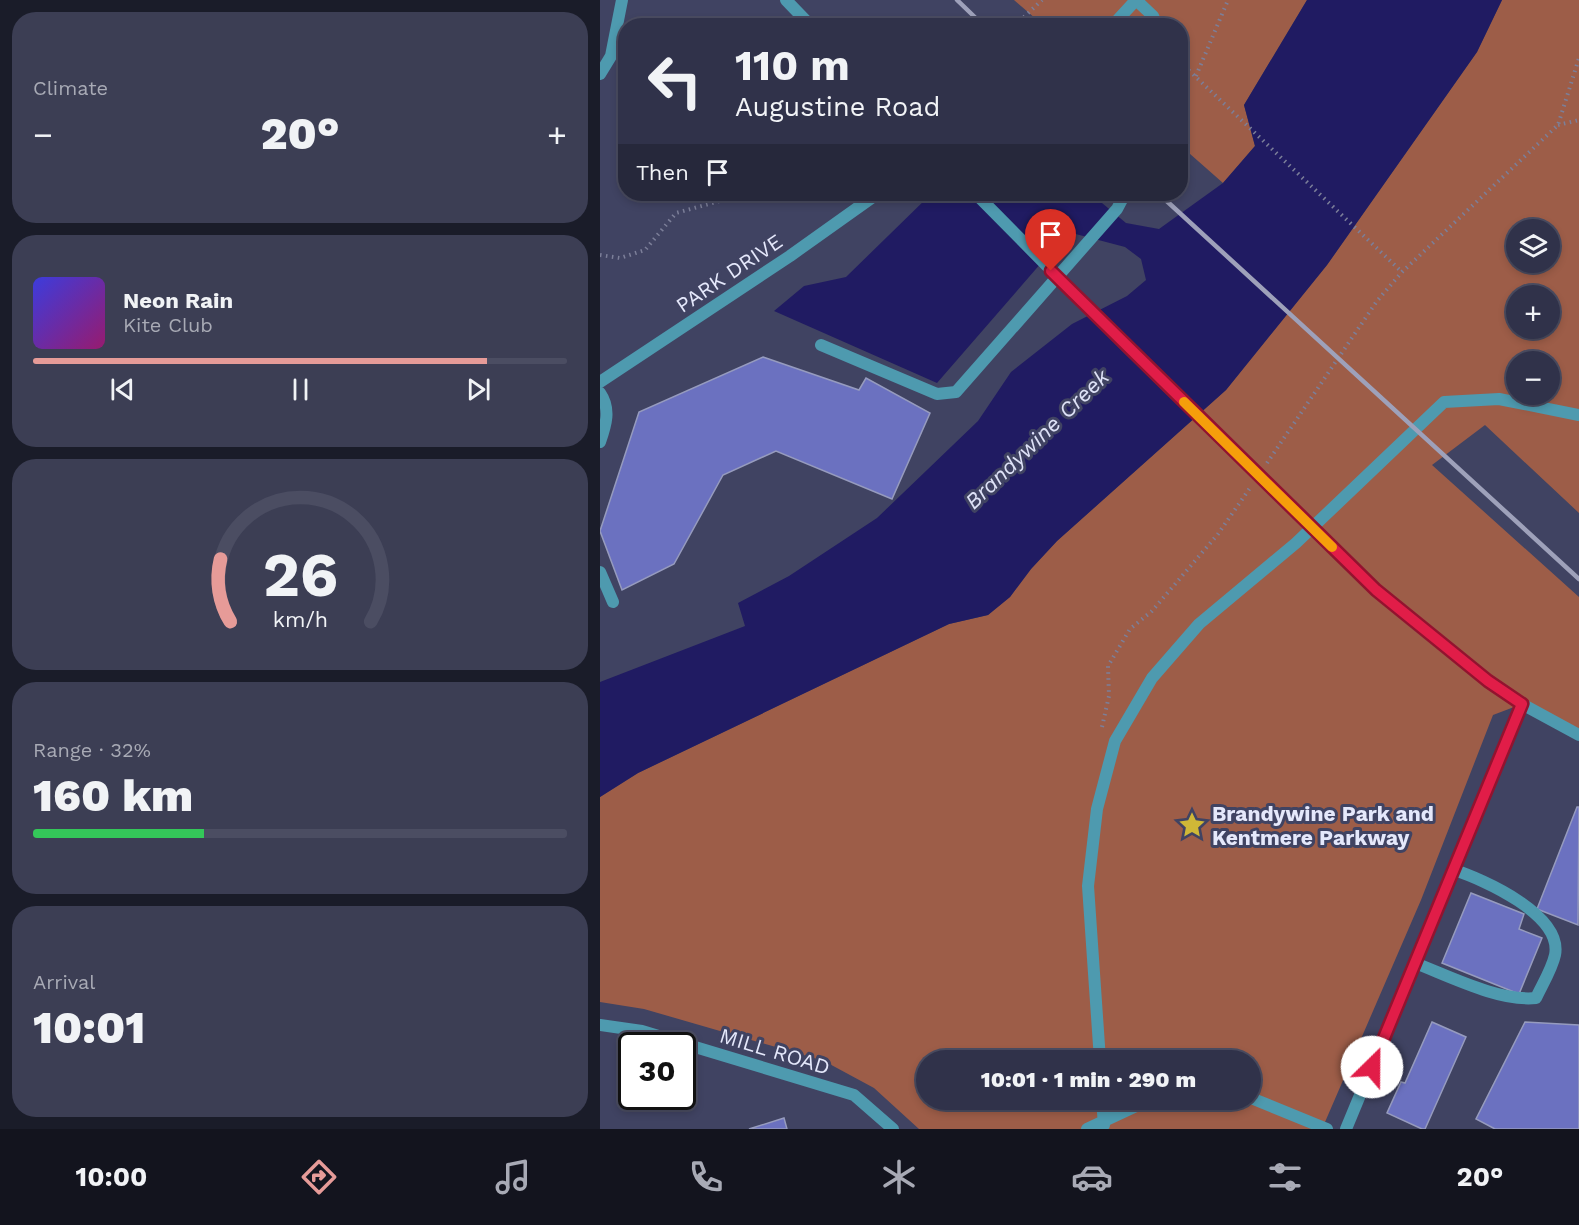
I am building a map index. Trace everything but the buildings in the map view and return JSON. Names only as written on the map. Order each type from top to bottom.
[{"type":"street","points":[[618,18],[622,0]]},
{"type":"street","points":[[786,0],[803,18]]},
{"type":"street","points":[[1119,18],[1136,0],[1154,18]]},
{"type":"street","points":[[600,74],[611,56],[618,20]]},
{"type":"street","name":"PARK DRIVE","points":[[600,382],[790,256],[867,201]]},
{"type":"street","points":[[982,201],[1136,356],[1376,590],[1488,681],[1522,704],[1579,735]]},
{"type":"street","points":[[821,345],[938,394],[956,392],[1117,209],[1121,201]]},
{"type":"street","points":[[600,393],[606,402],[607,420],[600,442]]},
{"type":"street","points":[[1099,1050],[1088,886],[1097,809],[1115,741],[1152,678],[1199,624],[1296,543],[1443,402],[1499,399],[1579,415]]},
{"type":"street","points":[[600,572],[613,602]]},
{"type":"street","points":[[1346,1129],[1522,704]]},
{"type":"street","points":[[1415,963],[1468,984],[1523,999],[1536,998],[1555,955],[1554,940],[1543,921],[1511,896],[1488,883],[1454,870]]},
{"type":"street","name":"MILL ROAD","points":[[600,1025],[642,1031],[854,1095],[893,1129]]},
{"type":"street","points":[[1261,1102],[1327,1129]]},
{"type":"street","points":[[1103,1110],[1104,1125]]},
{"type":"street","points":[[1087,1129],[1104,1125],[1131,1110]]},
{"type":"path","points":[[1022,18],[1041,0]]},
{"type":"path","points":[[1196,76],[1228,0]]},
{"type":"path","points":[[1265,466],[1377,301],[1402,272],[1558,125],[1579,58]]},
{"type":"path","points":[[1188,69],[1402,272]]},
{"type":"path","points":[[1576,70],[1579,75]]},
{"type":"path","points":[[1558,125],[1579,120]]},
{"type":"path","points":[[600,255],[620,258],[645,250],[676,213],[720,201]]},
{"type":"path","points":[[1100,734],[1109,696],[1108,666],[1130,629],[1152,611],[1218,534],[1251,486]]},
{"type":"shaded area","points":[[1014,0],[1307,0],[1244,105],[1255,146],[1223,183],[1188,152],[1188,18],[1035,18]]},
{"type":"shaded area","points":[[1502,0],[1579,0],[1579,513],[1485,425],[1432,465],[1579,597],[1579,735],[1522,704],[1493,715],[1421,900],[1322,1129],[919,1129],[874,1088],[824,1061],[644,1009],[600,1002],[600,797],[638,773],[949,624],[988,615],[1010,597],[1031,569],[1057,541],[1226,390],[1327,265],[1477,52]]},
{"type":"water","name":"Brandywine Creek","points":[[1307,0],[1502,0],[1477,52],[1327,265],[1226,390],[1057,541],[1031,569],[1010,597],[988,615],[949,624],[638,773],[600,797],[600,682],[745,626],[738,603],[789,576],[877,518],[978,421],[1011,372],[1072,324],[1127,296],[1146,280],[1141,259],[1125,247],[1068,232],[937,383],[774,311],[804,286],[846,277],[924,201],[1100,201],[1126,223],[1159,229],[1223,183],[1255,146],[1244,105]]},
{"type":"railway","points":[[957,0],[976,18]]},
{"type":"railway","points":[[1167,201],[1579,579]]},
{"type":"slow traffic","points":[[1184,402],[1332,547]]},
{"type":"place","name":"Brandywine Park and Kentmere Parkway","points":[[1192,825]]},
{"type":"route","points":[[1051,271],[1376,590],[1488,681],[1522,704],[1372,1067]]}]
